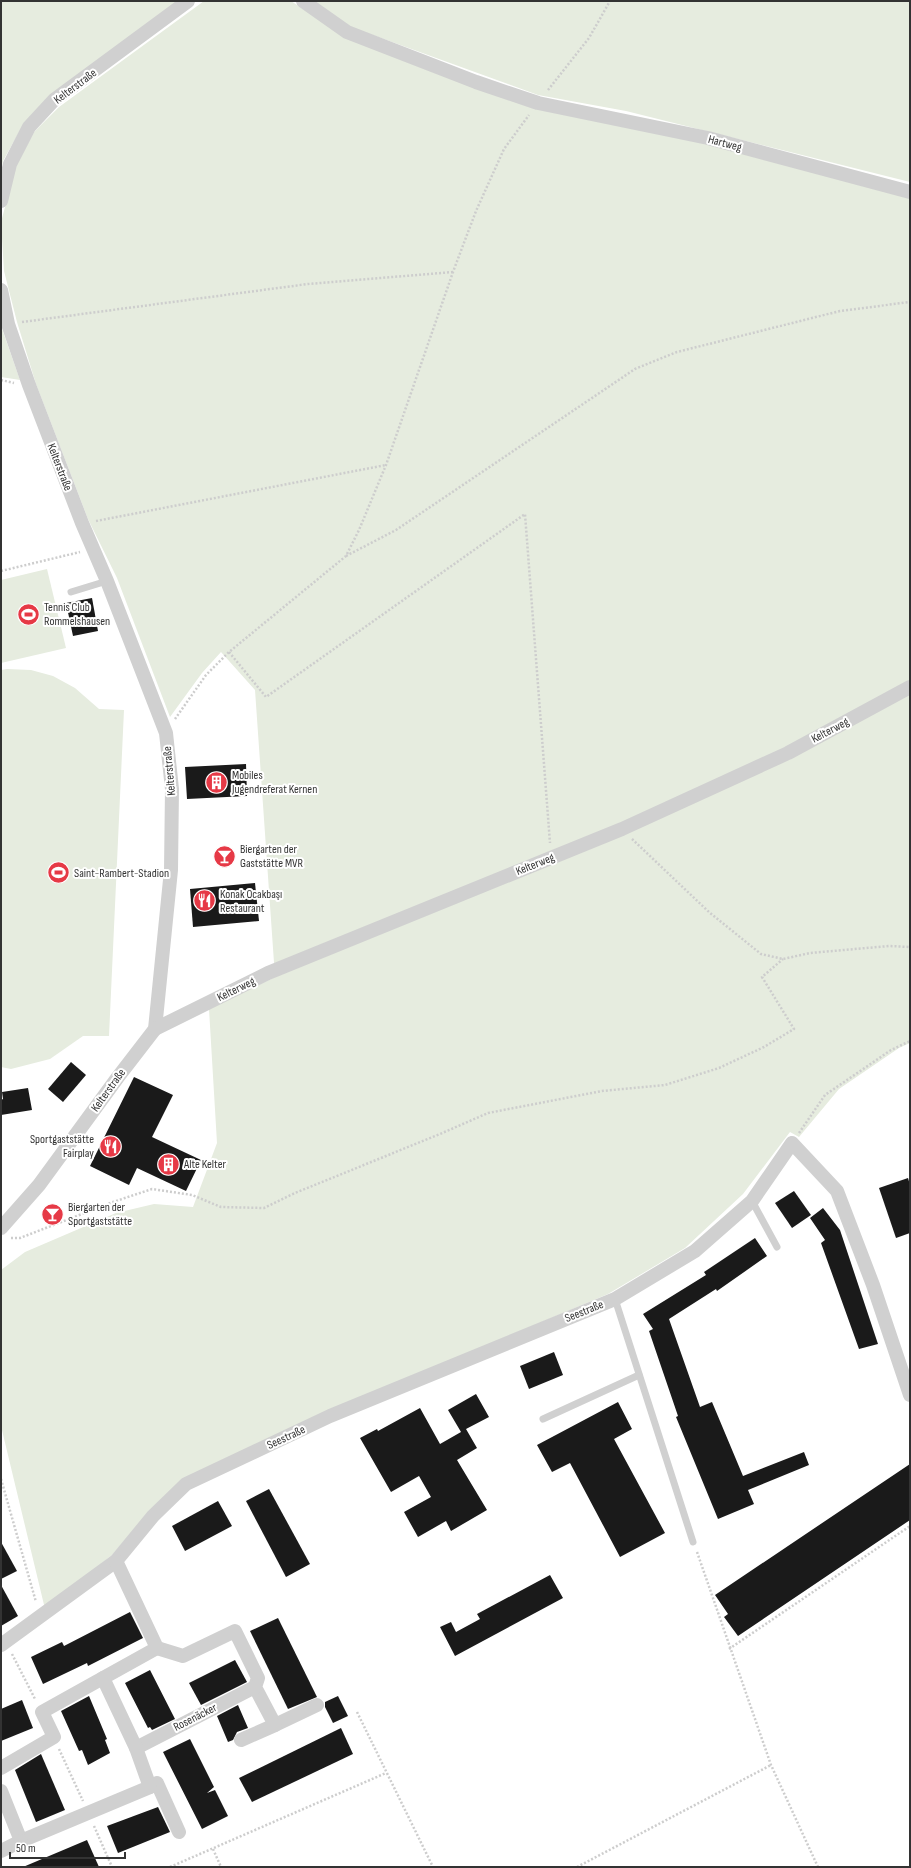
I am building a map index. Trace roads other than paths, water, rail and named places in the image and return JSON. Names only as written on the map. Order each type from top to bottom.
[{"type":"street","name":"Kelterstraße","points":[[1,201],[10,164],[29,127],[54,100],[188,1]]},
{"type":"street","name":"Hartweg","points":[[303,1],[347,32],[476,82],[538,103],[708,138],[910,192]]},
{"type":"street","name":"Kelterstraße","points":[[1,290],[8,324],[29,385],[92,549],[107,581],[166,733],[172,789],[171,870],[155,1029],[118,1077],[5,1233]]},
{"type":"street","name":"Kelterweg","points":[[155,1029],[268,973],[622,829],[788,753],[910,687]]},
{"type":"street","name":"Seestraße","points":[[3,1644],[116,1561],[154,1517],[186,1484],[330,1416],[615,1299],[694,1252],[752,1201],[792,1143],[837,1191],[873,1285],[910,1395]]},
{"type":"street","points":[[116,1561],[157,1648]]},
{"type":"street","points":[[1,1768],[54,1737],[42,1712],[157,1648],[184,1656],[235,1631],[258,1678],[254,1687],[275,1725]]},
{"type":"street","points":[[103,1678],[136,1748],[150,1787]]},
{"type":"street","name":"Rosenäcker","points":[[136,1748],[254,1687]]},
{"type":"street","points":[[241,1740],[317,1705]]},
{"type":"street","points":[[1,1850],[88,1814],[157,1783],[179,1832]]},
{"type":"street","points":[[1,1792],[21,1841]]},
{"type":"lane","points":[[71,592],[107,581]]},
{"type":"lane","points":[[752,1201],[777,1247]]},
{"type":"lane","name":"Seestraße","points":[[615,1299],[693,1542]]},
{"type":"lane","points":[[543,1419],[639,1375]]},
{"type":"place","name":"Tennis Club Rommelshausen","points":[[29,614]]},
{"type":"place","name":"Mobiles Jugendreferat Kernen","points":[[216,782]]},
{"type":"place","name":"Biergarten der Gaststätte MVR","points":[[225,856]]},
{"type":"place","name":"Saint-Rambert-Stadion","points":[[59,873]]},
{"type":"place","name":"Konak Ocakbaşı Restaurant","points":[[205,901]]},
{"type":"place","name":"Sportgaststätte Fairplay","points":[[110,1146]]},
{"type":"place","name":"Alte Kelter","points":[[169,1164]]},
{"type":"place","name":"Biergarten der Sportgaststätte","points":[[53,1214]]}]
